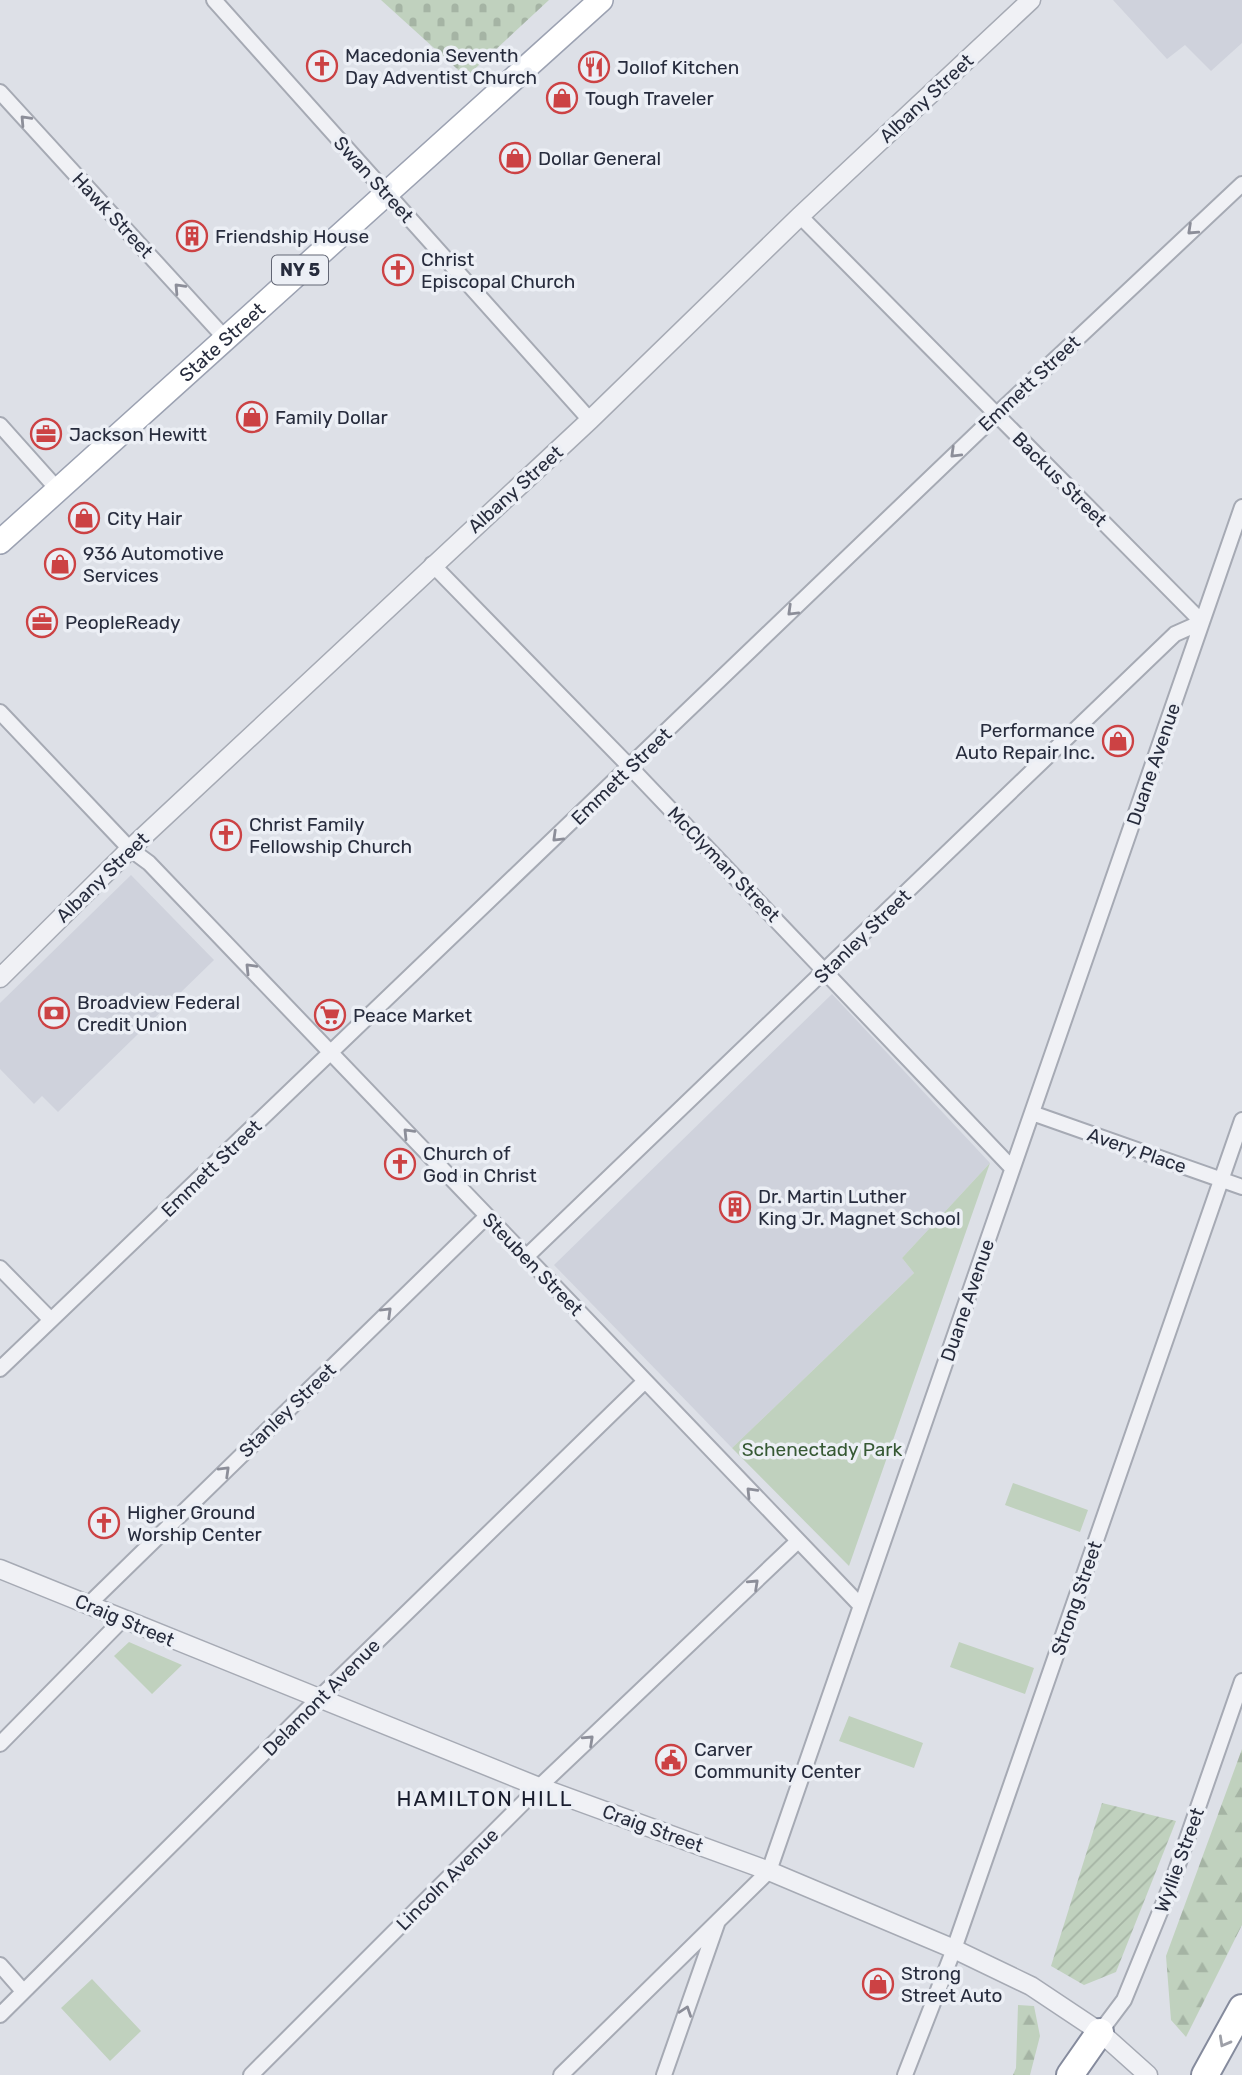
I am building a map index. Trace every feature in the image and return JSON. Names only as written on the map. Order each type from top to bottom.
[{"type":"highway","points":[[1205,2075],[1242,2008]]},
{"type":"highway","points":[[1070,2075],[1100,2032]]},
{"type":"main road","name":"State Street","points":[[0,542],[601,0]]},
{"type":"street","name":"Swan Street","points":[[214,0],[590,420]]},
{"type":"street","name":"Albany Street","points":[[0,978],[130,849],[432,564],[590,420],[800,216],[1031,0]]},
{"type":"street","name":"Hawk Street","points":[[0,92],[225,338]]},
{"type":"street","name":"Emmett Street","points":[[0,1369],[332,1054],[996,415],[1242,184]]},
{"type":"street","name":"Backus Street","points":[[800,216],[1202,622]]},
{"type":"street","points":[[0,425],[59,491]]},
{"type":"street","name":"Duane Avenue","points":[[664,2075],[719,1918],[769,1871],[1242,507]]},
{"type":"street","name":"McClyman Street","points":[[432,564],[827,971],[1012,1168]]},
{"type":"street","name":"Stanley Street","points":[[526,1257],[827,971],[1175,634],[1202,622]]},
{"type":"street","name":"Steuben Street","points":[[0,712],[130,849],[149,863],[860,1605]]},
{"type":"street","name":"Avery Place","points":[[1032,1113],[1242,1187]]},
{"type":"street","name":"Strong Street","points":[[905,2075],[954,1949],[1242,1119]]},
{"type":"street","name":"Stanley Street","points":[[88,1605],[487,1216]]},
{"type":"street","points":[[0,1268],[51,1320]]},
{"type":"street","name":"Delamont Avenue","points":[[0,2015],[318,1699],[645,1381]]},
{"type":"street","name":"Lincoln Avenue","points":[[251,2075],[539,1787],[798,1541]]},
{"type":"street","name":"Craig Street","points":[[0,1569],[539,1787],[769,1871],[954,1949],[1031,1986],[1100,2032],[1148,2075]]},
{"type":"street","points":[[0,1744],[122,1620]]},
{"type":"street","name":"Wyllie Street","points":[[1100,2032],[1124,2000],[1160,1911],[1242,1681]]},
{"type":"street","points":[[561,2075],[719,1918]]},
{"type":"street","points":[[0,1965],[23,1991]]},
{"type":"shaded area","points":[[1113,0],[1242,0],[1242,43],[1211,71],[1185,45],[1167,59]]},
{"type":"shaded area","points":[[131,875],[214,960],[58,1112],[42,1096],[34,1104],[0,1069],[0,1003]]},
{"type":"shaded area","points":[[832,994],[990,1163],[902,1258],[914,1273],[732,1448],[554,1265]]},
{"type":"green space","points":[[381,0],[549,0],[466,77]]},
{"type":"green space","name":"Schenectady Park","points":[[990,1163],[849,1566],[732,1448],[914,1273],[902,1258]]},
{"type":"green space","points":[[1013,1483],[1088,1510],[1080,1532],[1005,1505]]},
{"type":"green space","points":[[129,1642],[182,1665],[152,1694],[114,1656]]},
{"type":"green space","points":[[959,1642],[1034,1668],[1025,1694],[950,1667]]},
{"type":"green space","points":[[849,1716],[923,1743],[914,1768],[839,1741]]},
{"type":"green space","points":[[1242,1749],[1242,1925],[1186,2037],[1171,2020],[1166,1956]]},
{"type":"green space","points":[[1102,1803],[1176,1821],[1116,1972],[1084,1985],[1051,1966]]},
{"type":"green space","points":[[92,1979],[141,2031],[110,2061],[61,2008]]},
{"type":"green space","points":[[1018,2005],[1034,2006],[1040,2036],[1030,2075],[1013,2075],[1016,2068]]},
{"type":"place","name":"Macedonia Seventh Day Adventist Church","points":[[322,66]]},
{"type":"place","name":"Jollof Kitchen","points":[[594,67]]},
{"type":"place","name":"Tough Traveler","points":[[562,98]]},
{"type":"place","name":"Dollar General","points":[[515,158]]},
{"type":"place","name":"Friendship House","points":[[192,236]]},
{"type":"place","name":"Christ Episcopal Church","points":[[398,270]]},
{"type":"place","name":"Family Dollar","points":[[252,417]]},
{"type":"place","name":"Jackson Hewitt","points":[[46,434]]},
{"type":"place","name":"City Hair","points":[[84,518]]},
{"type":"place","name":"936 Automotive Services","points":[[60,564]]},
{"type":"place","name":"PeopleReady","points":[[42,622]]},
{"type":"place","name":"Performance Auto Repair Inc.","points":[[1118,741]]},
{"type":"place","name":"Christ Family Fellowship Church","points":[[226,835]]},
{"type":"place","name":"Broadview Federal Credit Union","points":[[54,1013]]},
{"type":"place","name":"Peace Market","points":[[330,1015]]},
{"type":"place","name":"Church of God in Christ","points":[[400,1164]]},
{"type":"place","name":"Dr. Martin Luther King Jr. Magnet School","points":[[735,1207]]},
{"type":"place","name":"Higher Ground Worship Center","points":[[104,1523]]},
{"type":"place","name":"Carver Community Center","points":[[671,1760]]},
{"type":"place","name":"Strong Street Auto","points":[[878,1984]]},
{"type":"district","name":"HAMILTON HILL","points":[[485,1799]]}]
